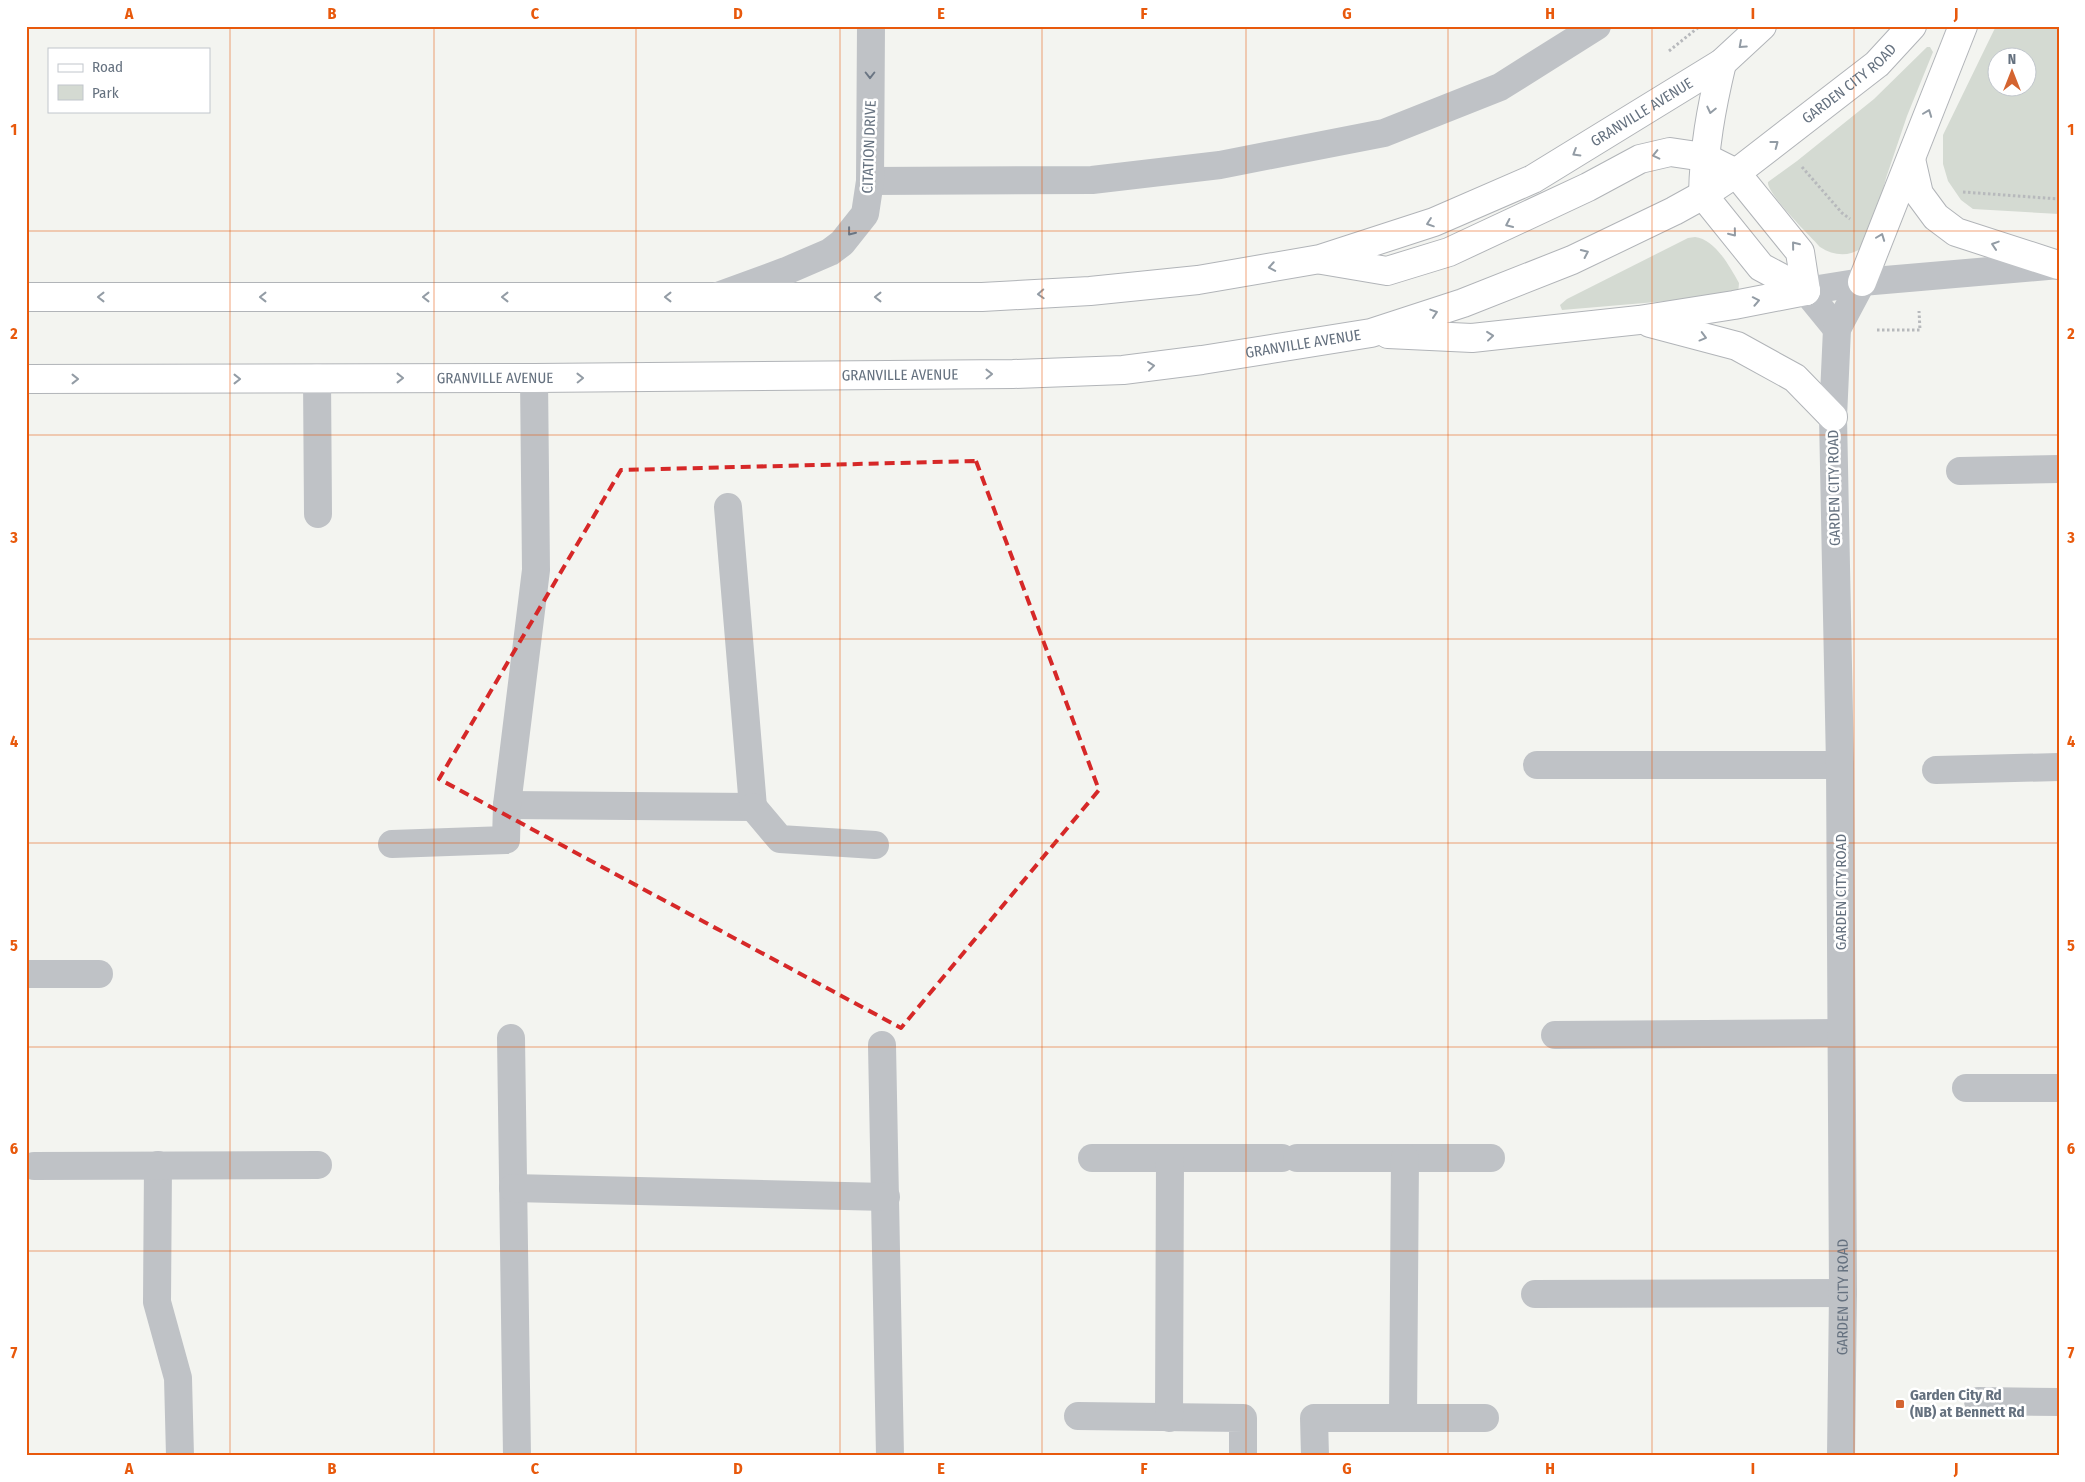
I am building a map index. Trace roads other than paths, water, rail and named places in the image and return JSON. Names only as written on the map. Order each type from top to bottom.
[{"type":"main road","points":[[1762,26],[1722,63],[1709,118],[1704,157],[1703,195],[1761,266],[1806,291]]},
{"type":"main road","name":"GARDEN CITY ROAD","points":[[1736,173],[1877,64],[1912,26]]},
{"type":"main road","points":[[1862,282],[1963,26]]},
{"type":"main road","name":"GRANVILLE AVENUE","points":[[26,297],[982,297],[1090,291],[1198,280],[1320,259],[1434,222],[1533,179],[1722,63]]},
{"type":"main road","points":[[1320,259],[1387,271],[1449,252],[1588,187],[1640,159],[1670,152],[1704,157],[1736,173],[1800,252],[1806,291]]},
{"type":"main road","points":[[1911,159],[1919,194],[1936,217],[1956,232],[2058,265]]},
{"type":"main road","name":"GRANVILLE AVENUE","points":[[26,379],[534,378],[1013,374],[1123,370],[1202,360],[1371,333],[1463,303],[1572,260],[1674,211],[1703,195],[1736,173]]},
{"type":"main road","points":[[1371,333],[1472,338],[1639,320],[1806,291]]},
{"type":"main road","points":[[1639,320],[1737,346],[1748,351],[1795,378],[1833,417]]},
{"type":"street","name":"CITATION DRIVE","points":[[717,297],[830,252],[842,243],[865,214],[870,180],[871,26]]},
{"type":"street","points":[[870,180],[1092,180],[1220,165],[1384,133],[1500,87],[1597,26]]},
{"type":"street","points":[[1806,291],[1862,282],[2058,265]]},
{"type":"street","name":"GARDEN CITY ROAD","points":[[1841,1456],[1843,1293],[1840,765],[1833,417],[1837,329],[1862,282]]},
{"type":"street","points":[[1806,291],[1837,329]]},
{"type":"street","points":[[317,378],[318,514]]},
{"type":"street","points":[[392,844],[506,840],[507,805],[536,570],[534,378]]},
{"type":"street","points":[[1960,471],[2059,469]]},
{"type":"street","points":[[728,508],[753,807],[780,839],[875,845]]},
{"type":"street","points":[[1537,765],[1840,765]]},
{"type":"street","points":[[1936,770],[2059,767]]},
{"type":"street","points":[[507,805],[753,807]]},
{"type":"street","points":[[26,974],[99,974]]},
{"type":"street","points":[[1556,1035],[1842,1033]]},
{"type":"street","points":[[511,1038],[517,1456]]},
{"type":"street","points":[[882,1045],[890,1456]]},
{"type":"street","points":[[1966,1088],[2059,1088]]},
{"type":"street","points":[[1092,1158],[1491,1158]]},
{"type":"street","points":[[1403,1418],[1405,1158]]},
{"type":"street","points":[[1169,1418],[1170,1159]]},
{"type":"street","points":[[158,1165],[157,1302],[178,1378],[180,1456]]},
{"type":"street","points":[[34,1166],[318,1165]]},
{"type":"street","points":[[513,1188],[886,1197]]},
{"type":"street","points":[[1535,1294],[1843,1293]]},
{"type":"street","points":[[1978,1402],[2059,1402]]},
{"type":"street","points":[[1078,1416],[1243,1418],[1243,1456]]},
{"type":"street","points":[[1315,1456],[1314,1418],[1485,1418]]},
{"type":"place","name":"Garden City Rd (NB) at Bennett Rd","points":[[1900,1404]]}]
